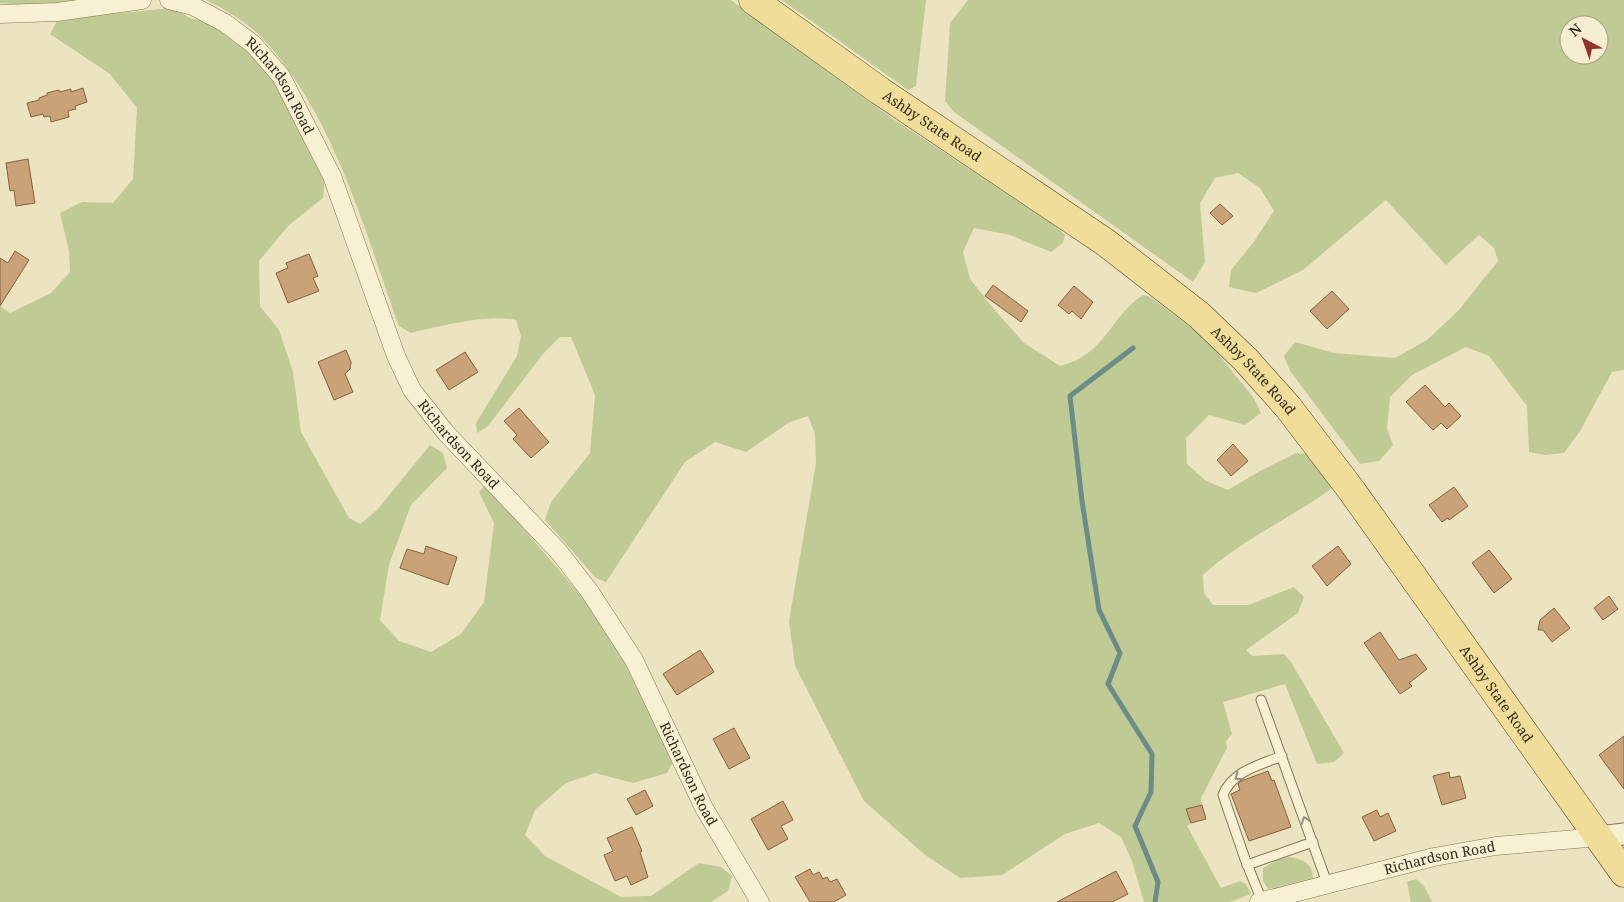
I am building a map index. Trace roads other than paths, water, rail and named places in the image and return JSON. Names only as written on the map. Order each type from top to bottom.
[{"type":"main road","name":"Ashby State Road","points":[[753,0],[880,91],[1105,242],[1167,288],[1231,345],[1263,378],[1311,436],[1611,836],[1624,873]]},
{"type":"street","points":[[0,14],[58,12],[142,0]]},
{"type":"street","name":"Richardson Road","points":[[169,0],[193,6],[225,23],[253,44],[281,76],[302,113],[332,176],[396,356],[412,390],[446,433],[560,552],[590,592],[626,646],[704,808],[760,902]]},
{"type":"street","name":"Richardson Road","points":[[1260,902],[1327,883],[1434,857],[1496,846],[1611,836]]},
{"type":"lane","points":[[1261,700],[1327,883]]},
{"type":"lane","points":[[1260,902],[1223,795],[1226,787],[1237,776],[1282,756]]},
{"type":"lane","points":[[1247,864],[1313,842]]},
{"type":"waterway","points":[[1133,348],[1070,396],[1082,501],[1099,610],[1120,653],[1108,684],[1152,754],[1151,792],[1135,826],[1158,882],[1155,902]]}]
